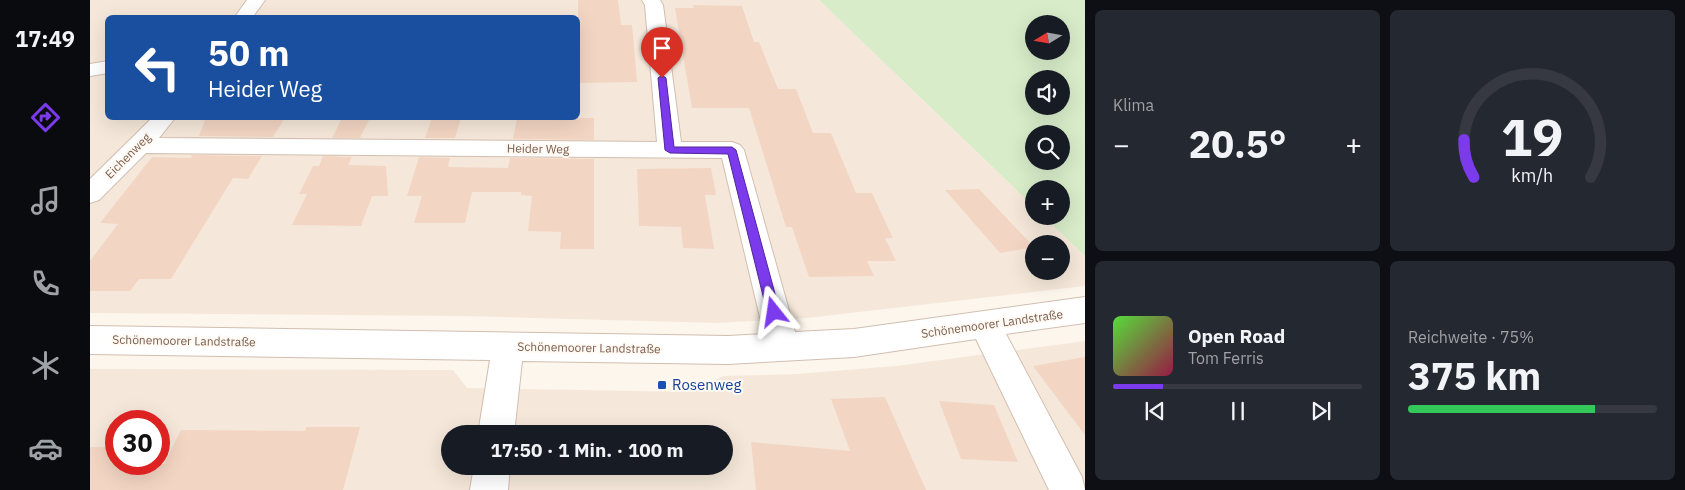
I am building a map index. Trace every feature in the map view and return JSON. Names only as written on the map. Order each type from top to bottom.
[{"type":"street","points":[[245,15],[256,0]]},
{"type":"street","points":[[651,0],[654,5],[670,150]]},
{"type":"street","points":[[90,70],[105,68]]},
{"type":"street","name":"Eichenweg","points":[[92,189],[140,145],[162,120]]},
{"type":"street","name":"Heider Weg","points":[[140,145],[732,150],[783,347]]},
{"type":"street","name":"Schönemoorer Landstraße","points":[[90,340],[675,350],[783,347],[854,342],[985,326],[1085,310]]},
{"type":"street","points":[[985,326],[1069,490]]},
{"type":"street","points":[[497,425],[508,346]]},
{"type":"street","points":[[489,490],[491,475]]},
{"type":"shaded area","points":[[90,0],[819,0],[1025,198],[1025,225],[1052,225],[1063,235],[1025,235],[1025,280],[1070,280],[1070,242],[1085,256],[1085,286],[807,318],[717,323],[463,316],[90,313]]},
{"type":"shaded area","points":[[1085,341],[1085,490],[90,490],[90,369],[453,370],[467,388],[693,392],[723,376],[797,374],[896,366]]},
{"type":"green space","points":[[819,0],[1085,0],[1085,256],[1070,242],[1070,235],[1063,235],[1052,225],[1070,225],[1070,180],[1025,180],[1025,198]]},
{"type":"building","points":[[578,0],[618,0],[621,25],[632,25],[637,82],[580,83],[580,15],[578,15]]},
{"type":"building","points":[[693,5],[742,6],[754,42],[759,42],[778,89],[796,89],[813,133],[831,133],[856,193],[872,193],[893,238],[885,238],[896,261],[867,261],[874,276],[809,277],[792,227],[786,227],[749,108],[692,108],[675,8],[694,8]]},
{"type":"building","points":[[580,118],[594,118],[594,140],[513,139],[517,120],[580,120]]},
{"type":"building","points":[[205,120],[284,120],[273,137],[199,136]]},
{"type":"building","points":[[341,120],[369,120],[360,138],[332,138]]},
{"type":"building","points":[[431,120],[460,120],[455,138],[425,138]]},
{"type":"building","points":[[192,155],[262,156],[248,179],[233,178],[171,279],[139,279],[130,291],[90,291],[90,261],[118,224],[100,223],[152,157],[191,158]]},
{"type":"building","points":[[323,156],[352,157],[348,165],[386,166],[388,196],[372,196],[361,226],[292,225],[307,194],[299,194],[313,166],[319,166]]},
{"type":"building","points":[[419,157],[450,158],[448,166],[450,167],[508,168],[510,158],[594,159],[594,249],[560,249],[561,232],[528,231],[532,196],[521,195],[521,192],[472,192],[465,223],[414,223],[422,196],[407,196]]},
{"type":"building","points":[[711,168],[716,195],[705,195],[714,249],[683,248],[681,227],[639,226],[637,169]]},
{"type":"building","points":[[979,189],[1025,238],[1025,249],[1000,253],[945,190]]},
{"type":"building","points":[[1085,357],[1085,435],[1033,366]]},
{"type":"building","points":[[885,397],[926,490],[756,490],[751,442],[850,451],[831,399]]},
{"type":"building","points":[[939,401],[994,405],[1018,462],[961,459]]},
{"type":"building","points":[[306,427],[360,427],[343,490],[90,490],[90,447],[105,447],[105,475],[170,475],[170,452],[181,430],[305,431]]},
{"type":"place","name":"Rosenweg","points":[[662,385]]},
{"type":"route","points":[[662,78],[670,150],[732,150],[774,312]]}]
